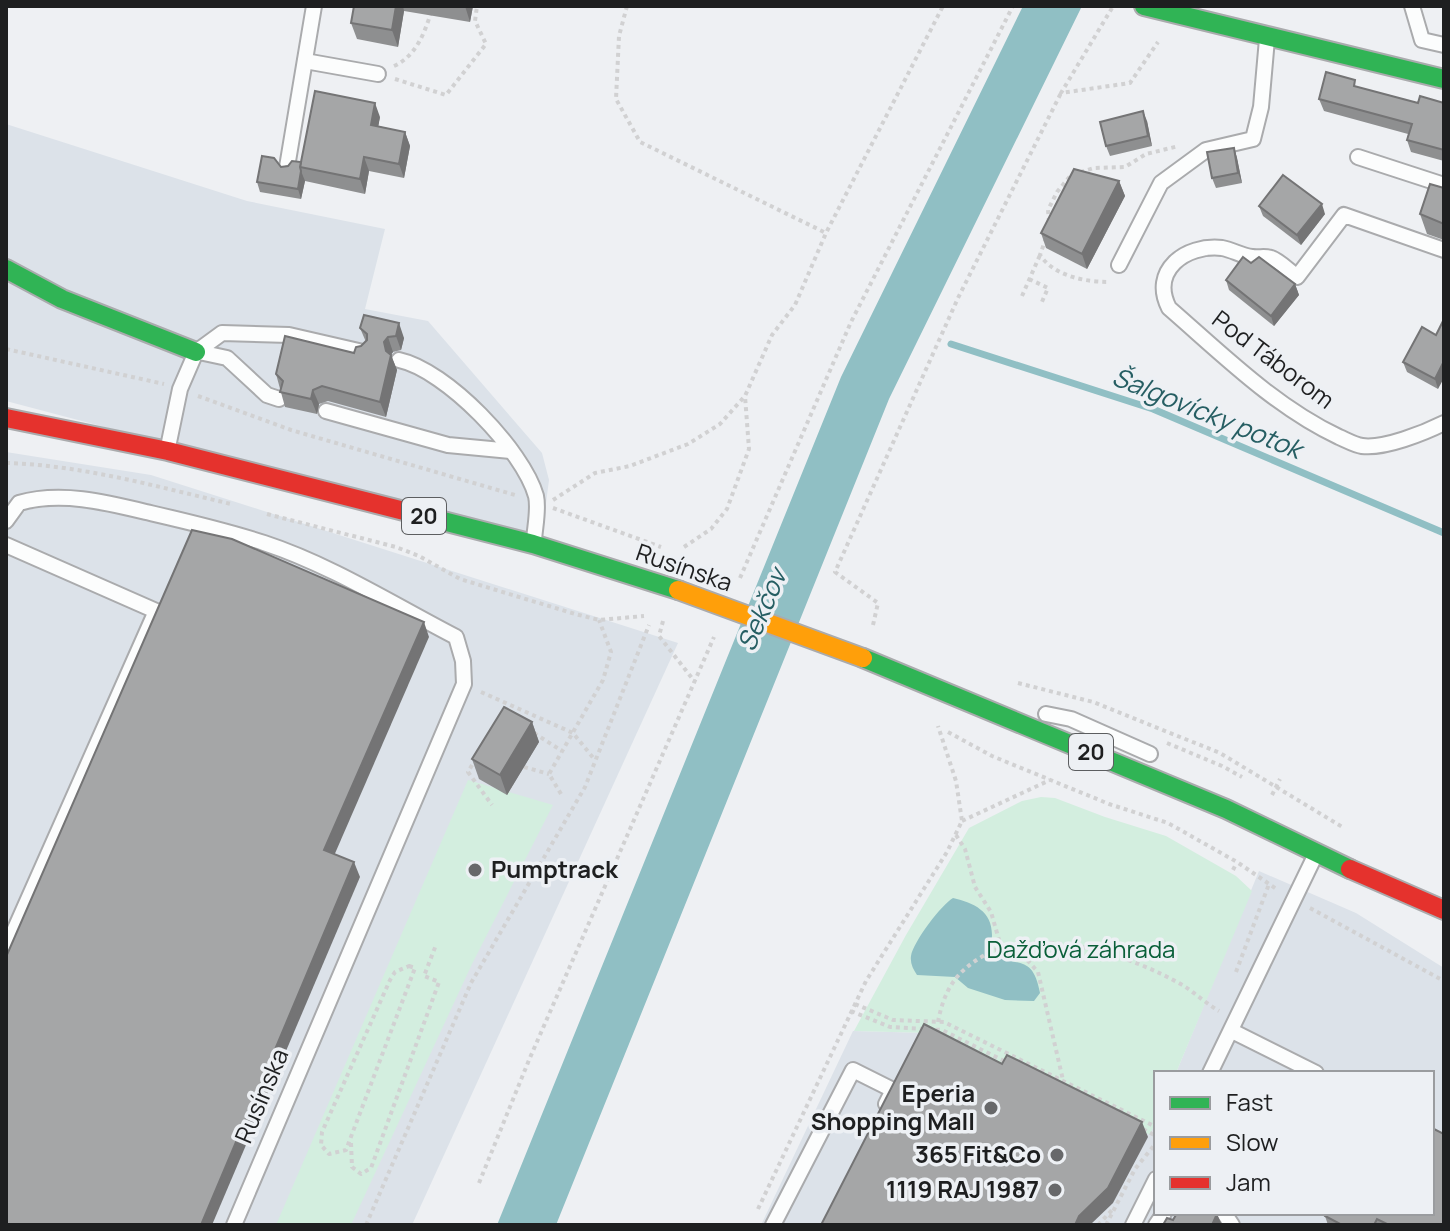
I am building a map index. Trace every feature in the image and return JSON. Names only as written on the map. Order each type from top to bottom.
[{"type":"main road","points":[[1150,8],[1268,35],[1442,68]]},
{"type":"main road","points":[[6,269],[62,299],[196,352]]},
{"type":"main road","name":"Rusínska","points":[[6,418],[168,451],[533,544],[678,590],[956,695],[1226,809],[1315,854],[1444,910]]},
{"type":"main road","name":"Rusínska","points":[[1315,854],[1430,924]]},
{"type":"lane","points":[[287,167],[314,6]]},
{"type":"lane","points":[[1412,6],[1422,40],[1444,45]]},
{"type":"lane","points":[[1119,265],[1161,183],[1206,150],[1253,139],[1261,107],[1268,35]]},
{"type":"lane","points":[[305,61],[378,74]]},
{"type":"lane","points":[[1358,157],[1444,185]]},
{"type":"lane","name":"Pod Táborom","points":[[1444,250],[1344,215],[1297,277],[1270,257],[1249,257],[1222,248],[1209,248],[1183,254],[1166,274],[1162,286],[1169,308],[1286,406],[1320,427],[1360,446],[1425,432],[1444,423]]},
{"type":"lane","points":[[168,451],[180,389],[196,352],[222,333],[289,335],[363,352]]},
{"type":"lane","points":[[196,352],[227,358],[267,395],[279,399]]},
{"type":"lane","points":[[399,360],[412,362],[473,405],[511,451],[535,494],[533,544]]},
{"type":"lane","points":[[6,403],[40,426]]},
{"type":"lane","points":[[326,411],[448,445],[511,451]]},
{"type":"lane","points":[[6,521],[19,503],[61,497],[105,502],[266,544],[327,571],[456,637],[463,661],[464,684]]},
{"type":"lane","points":[[6,545],[156,611],[6,949]]},
{"type":"lane","name":"Rusínska","points":[[234,1225],[464,684]]},
{"type":"lane","points":[[956,695],[1071,719],[1169,763]]},
{"type":"lane","points":[[1211,1071],[1315,854],[1236,796]]},
{"type":"lane","points":[[1232,1031],[1312,1071]]},
{"type":"lane","points":[[773,1225],[853,1070],[893,1090],[880,1117]]},
{"type":"lane","points":[[1133,1225],[1154,1183]]},
{"type":"path","points":[[378,74],[403,62],[425,36],[433,6]]},
{"type":"path","points":[[378,74],[446,95],[486,44],[475,21],[477,6]]},
{"type":"path","points":[[627,6],[619,36],[616,99],[640,142],[826,233]]},
{"type":"path","points":[[553,500],[595,473],[630,466],[688,444],[720,424],[745,396],[772,335],[795,305],[826,233],[943,6]]},
{"type":"path","points":[[873,626],[878,603],[835,572],[958,298],[1061,93],[1114,6]]},
{"type":"path","points":[[1061,93],[1130,83],[1164,33]]},
{"type":"path","points":[[1022,296],[1040,255]]},
{"type":"path","points":[[1029,279],[1048,288],[1041,304]]},
{"type":"path","points":[[6,349],[180,389],[291,430],[513,494]]},
{"type":"path","points":[[684,547],[711,529],[727,509],[749,449],[745,396]]},
{"type":"path","points":[[6,463],[37,464],[112,477],[244,508]]},
{"type":"path","points":[[260,512],[396,547],[460,579],[599,620],[642,616],[663,620],[659,636],[695,682]]},
{"type":"path","points":[[567,513],[671,551]]},
{"type":"path","points":[[549,774],[603,680],[611,652],[599,620]]},
{"type":"path","points":[[366,1225],[471,983],[585,787],[649,625]]},
{"type":"path","points":[[464,684],[573,733],[596,761]]},
{"type":"path","points":[[501,714],[507,704]]},
{"type":"path","points":[[928,720],[992,756],[1109,804],[1168,823],[1269,884],[1444,981]]},
{"type":"path","points":[[522,726],[562,751]]},
{"type":"path","points":[[757,1211],[866,981],[962,821],[956,781],[938,726]]},
{"type":"path","points":[[1167,743],[1247,780]]},
{"type":"path","points":[[481,749],[468,772],[492,805]]},
{"type":"path","points":[[524,767],[549,774],[561,794]]},
{"type":"path","points":[[1274,791],[1280,779]]},
{"type":"path","points":[[962,821],[1050,780]]},
{"type":"path","points":[[956,835],[965,849],[975,887],[991,912],[1001,947]]},
{"type":"path","points":[[1231,983],[1269,884]]},
{"type":"path","points":[[938,1022],[942,999],[955,977],[990,953],[1008,946],[1049,943],[1136,964],[1183,986],[1220,1012],[1226,998]]},
{"type":"path","points":[[351,1137],[346,1150],[334,1155],[324,1151],[320,1139],[390,980],[402,967],[415,968],[351,1137],[352,1167],[361,1174],[367,1172],[439,982],[424,976],[436,945]]},
{"type":"path","points":[[1008,946],[1038,972],[1063,1080]]},
{"type":"path","points":[[855,1004],[893,1020],[944,1022],[1154,1126]]},
{"type":"path","points":[[851,1011],[890,1027],[942,1030],[1013,1065]]},
{"type":"path","points":[[1141,1128],[1154,1135]]},
{"type":"path","points":[[1106,1225],[1135,1169],[1154,1145]]},
{"type":"path","points":[[1098,1225],[1118,1203]]},
{"type":"shaded area","points":[[6,124],[247,201],[385,229],[365,309],[428,321],[542,453],[549,480],[541,542],[6,401]]},
{"type":"shaded area","points":[[6,452],[151,475],[678,643],[412,1225],[6,1225]]},
{"type":"shaded area","points":[[1259,871],[1356,913],[1444,968],[1444,1225],[761,1225],[853,1031],[930,1033],[1150,1134],[1154,1125],[1154,1215],[1434,1215],[1434,1071],[1177,1071]]},
{"type":"green space","points":[[468,780],[553,805],[472,964],[351,1225],[276,1225]]},
{"type":"green space","name":"Dažďová záhrada","points":[[1055,798],[1166,836],[1236,876],[1252,891],[1177,1071],[1154,1071],[1154,1126],[1150,1135],[1009,1064],[1005,1071],[930,1033],[854,1031],[969,828],[1022,801]]},
{"type":"water","name":"Sekčov","points":[[1023,6],[1082,6],[889,399],[556,1225],[497,1225],[841,377]]},
{"type":"water","points":[[953,898],[980,909],[989,920],[991,955],[1029,967],[1040,993],[1034,1001],[1005,1000],[968,988],[955,977],[917,975],[911,961],[913,950],[929,924]]},
{"type":"building","points":[[354,6],[396,6],[392,30],[351,23]]},
{"type":"building","points":[[1326,72],[1355,80],[1354,86],[1418,103],[1420,96],[1444,103],[1444,150],[1407,140],[1412,124],[1319,99]]},
{"type":"building","points":[[315,91],[375,103],[371,125],[405,132],[399,164],[364,157],[360,179],[300,167]]},
{"type":"building","points":[[1143,111],[1148,136],[1106,146],[1100,122]]},
{"type":"building","points":[[1234,148],[1238,173],[1212,178],[1207,152]]},
{"type":"building","points":[[262,156],[274,158],[281,167],[288,166],[292,161],[301,162],[298,189],[257,182]]},
{"type":"building","points":[[1074,169],[1119,181],[1082,254],[1041,233]]},
{"type":"building","points":[[1283,175],[1322,204],[1297,235],[1259,206]]},
{"type":"building","points":[[1430,184],[1444,188],[1444,224],[1420,214]]},
{"type":"building","points":[[1243,257],[1251,263],[1259,257],[1295,284],[1271,316],[1226,280]]},
{"type":"building","points":[[364,315],[399,323],[396,336],[388,337],[384,342],[386,351],[391,355],[380,402],[322,386],[313,390],[311,399],[280,392],[283,381],[276,374],[285,336],[354,353],[356,347],[367,340],[367,334],[360,328]]},
{"type":"building","points":[[1444,319],[1444,361],[1435,379],[1403,362],[1422,327],[1436,335]]},
{"type":"building","points":[[192,530],[232,539],[424,622],[324,850],[354,862],[201,1225],[6,1225],[6,957]]},
{"type":"building","points":[[504,707],[532,722],[500,775],[472,759]]},
{"type":"building","name":"Eperia Shopping Mall","points":[[924,1024],[1002,1064],[1007,1055],[1142,1122],[1108,1188],[1079,1216],[1075,1225],[821,1225]]},
{"type":"building","points":[[1434,1129],[1444,1134],[1444,1225],[1389,1225],[1377,1219],[1374,1225],[1342,1225],[1325,1216],[1434,1215]]},
{"type":"building","points":[[1176,1215],[1217,1215],[1212,1225],[1163,1225],[1167,1218],[1173,1220]]},
{"type":"waterway","name":"Šalgovícky potok","points":[[951,344],[1153,409],[1444,533]]},
{"type":"traffic: fast","points":[[1144,6],[1444,79]]},
{"type":"traffic: fast","points":[[6,269],[62,299],[196,352]]},
{"type":"traffic: fast","points":[[408,512],[533,544],[678,590]]},
{"type":"traffic: fast","points":[[863,658],[1226,809],[1350,869]]},
{"type":"traffic: jam","points":[[6,418],[168,451],[408,512]]},
{"type":"traffic: jam","points":[[1350,869],[1444,910]]},
{"type":"traffic: slow","points":[[678,590],[863,658]]},
{"type":"place","name":"Pumptrack","points":[[475,870]]},
{"type":"place","name":"Eperia Shopping Mall","points":[[991,1108]]},
{"type":"place","name":"365 Fit&Co","points":[[1057,1155]]},
{"type":"place","name":"1119 RAJ 1987","points":[[1055,1190]]}]
